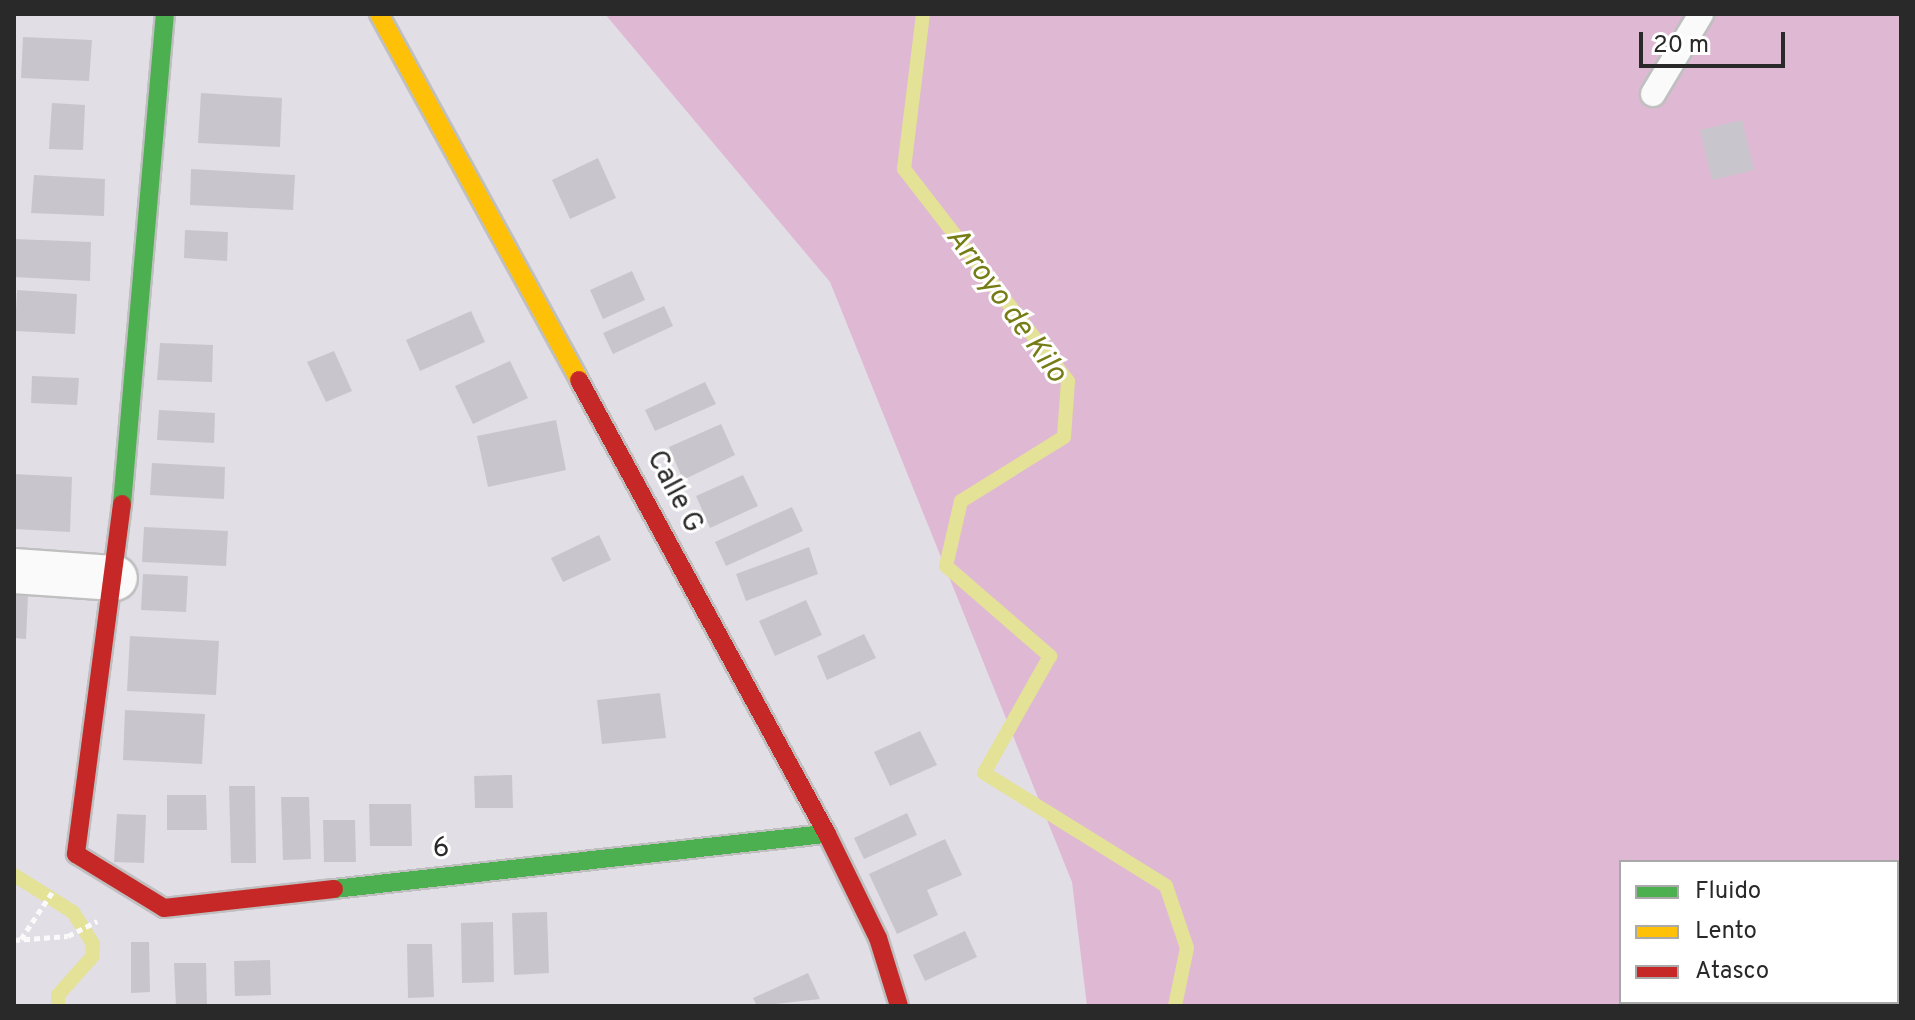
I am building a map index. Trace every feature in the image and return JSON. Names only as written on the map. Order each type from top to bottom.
[{"type":"street","points":[[14,571],[115,578],[165,14]]},
{"type":"street","name":"Calle G","points":[[379,14],[827,834],[878,938],[899,1006]]},
{"type":"street","name":"6","points":[[115,578],[76,854],[164,908],[827,834]]},
{"type":"lane","points":[[1653,94],[1701,14]]},
{"type":"path","points":[[17,940],[40,905]]},
{"type":"path","points":[[17,940],[68,936],[97,921]]},
{"type":"shaded area","points":[[605,14],[1901,14],[1901,1006],[1854,1004],[1899,1004],[1899,860],[1619,860],[1619,1004],[1729,1006],[1087,1006],[1072,882],[830,282]]},
{"type":"building","points":[[23,37],[92,40],[89,81],[21,78]]},
{"type":"building","points":[[201,93],[282,98],[280,147],[198,143]]},
{"type":"building","points":[[52,103],[85,105],[83,150],[49,149]]},
{"type":"building","points":[[1742,120],[1754,170],[1712,180],[1700,130]]},
{"type":"building","points":[[598,158],[616,198],[570,219],[552,180]]},
{"type":"building","points":[[191,169],[295,175],[293,210],[190,205]]},
{"type":"building","points":[[34,175],[105,179],[104,216],[31,213]]},
{"type":"building","points":[[185,230],[228,232],[227,261],[184,258]]},
{"type":"building","points":[[14,239],[91,242],[90,281],[14,277]]},
{"type":"building","points":[[632,271],[645,300],[603,319],[590,290]]},
{"type":"building","points":[[17,290],[77,294],[75,334],[15,331]]},
{"type":"building","points":[[664,306],[673,326],[613,354],[603,333]]},
{"type":"building","points":[[471,311],[485,342],[420,371],[406,340]]},
{"type":"building","points":[[160,343],[213,345],[212,382],[157,380]]},
{"type":"building","points":[[334,351],[352,391],[326,402],[307,362]]},
{"type":"building","points":[[510,361],[528,398],[473,424],[455,386]]},
{"type":"building","points":[[32,376],[79,378],[77,405],[31,403]]},
{"type":"building","points":[[705,382],[716,404],[655,431],[645,410]]},
{"type":"building","points":[[159,410],[215,413],[214,443],[157,440]]},
{"type":"building","points":[[556,420],[566,470],[488,487],[477,436]]},
{"type":"building","points":[[721,424],[735,455],[683,480],[669,447]]},
{"type":"building","points":[[152,463],[225,467],[224,499],[150,495]]},
{"type":"building","points":[[14,474],[72,477],[70,532],[14,529]]},
{"type":"building","points":[[743,475],[758,506],[710,528],[696,496]]},
{"type":"building","points":[[792,507],[803,531],[726,566],[715,542]]},
{"type":"building","points":[[144,527],[228,531],[226,566],[142,562]]},
{"type":"building","points":[[599,535],[611,560],[563,582],[551,558]]},
{"type":"building","points":[[809,547],[818,574],[746,601],[736,574]]},
{"type":"building","points":[[143,574],[188,576],[186,612],[141,610]]},
{"type":"building","points":[[14,594],[28,595],[26,639],[14,638]]},
{"type":"building","points":[[806,600],[822,635],[775,656],[759,621]]},
{"type":"building","points":[[864,634],[876,658],[827,680],[817,656]]},
{"type":"building","points":[[130,636],[219,641],[216,695],[127,691]]},
{"type":"building","points":[[660,693],[666,738],[602,744],[597,700]]},
{"type":"building","points":[[125,710],[205,714],[202,764],[123,760]]},
{"type":"building","points":[[920,731],[937,765],[890,786],[874,752]]},
{"type":"building","points":[[512,775],[513,808],[475,808],[474,776]]},
{"type":"building","points":[[229,786],[255,786],[256,863],[231,863]]},
{"type":"building","points":[[167,795],[206,795],[207,830],[167,830]]},
{"type":"building","points":[[281,797],[309,797],[311,859],[283,860]]},
{"type":"building","points":[[369,804],[411,804],[412,846],[370,846]]},
{"type":"building","points":[[907,813],[917,835],[864,859],[854,838]]},
{"type":"building","points":[[117,814],[146,815],[144,863],[114,862]]},
{"type":"building","points":[[323,820],[355,820],[356,862],[324,862]]},
{"type":"building","points":[[945,839],[962,875],[927,890],[938,915],[897,934],[869,874]]},
{"type":"building","points":[[547,912],[549,973],[514,975],[512,913]]},
{"type":"building","points":[[493,922],[494,982],[462,983],[461,923]]},
{"type":"building","points":[[965,931],[977,957],[925,981],[913,955]]},
{"type":"building","points":[[131,942],[149,942],[150,992],[131,993]]},
{"type":"building","points":[[407,944],[432,944],[434,997],[408,998]]},
{"type":"building","points":[[270,960],[271,995],[235,996],[234,961]]},
{"type":"building","points":[[174,963],[206,963],[207,1006],[176,1006]]},
{"type":"building","points":[[808,973],[820,999],[757,1006],[753,998]]},
{"type":"waterway","name":"Arroyo de Kilo","points":[[923,14],[904,169],[1068,381],[1064,437],[961,501],[946,566],[1050,656],[984,773],[1166,886],[1187,948],[1175,1006]]},
{"type":"waterway","points":[[14,875],[73,912],[93,944],[92,957],[58,995],[58,1006]]},
{"type":"traffic: fast","points":[[122,504],[165,14]]},
{"type":"traffic: fast","points":[[334,889],[827,834]]},
{"type":"traffic: slow","points":[[379,14],[579,380]]},
{"type":"traffic: jam","points":[[579,380],[827,834],[878,938],[899,1006]]},
{"type":"traffic: jam","points":[[122,504],[76,854],[164,908],[334,889]]}]
